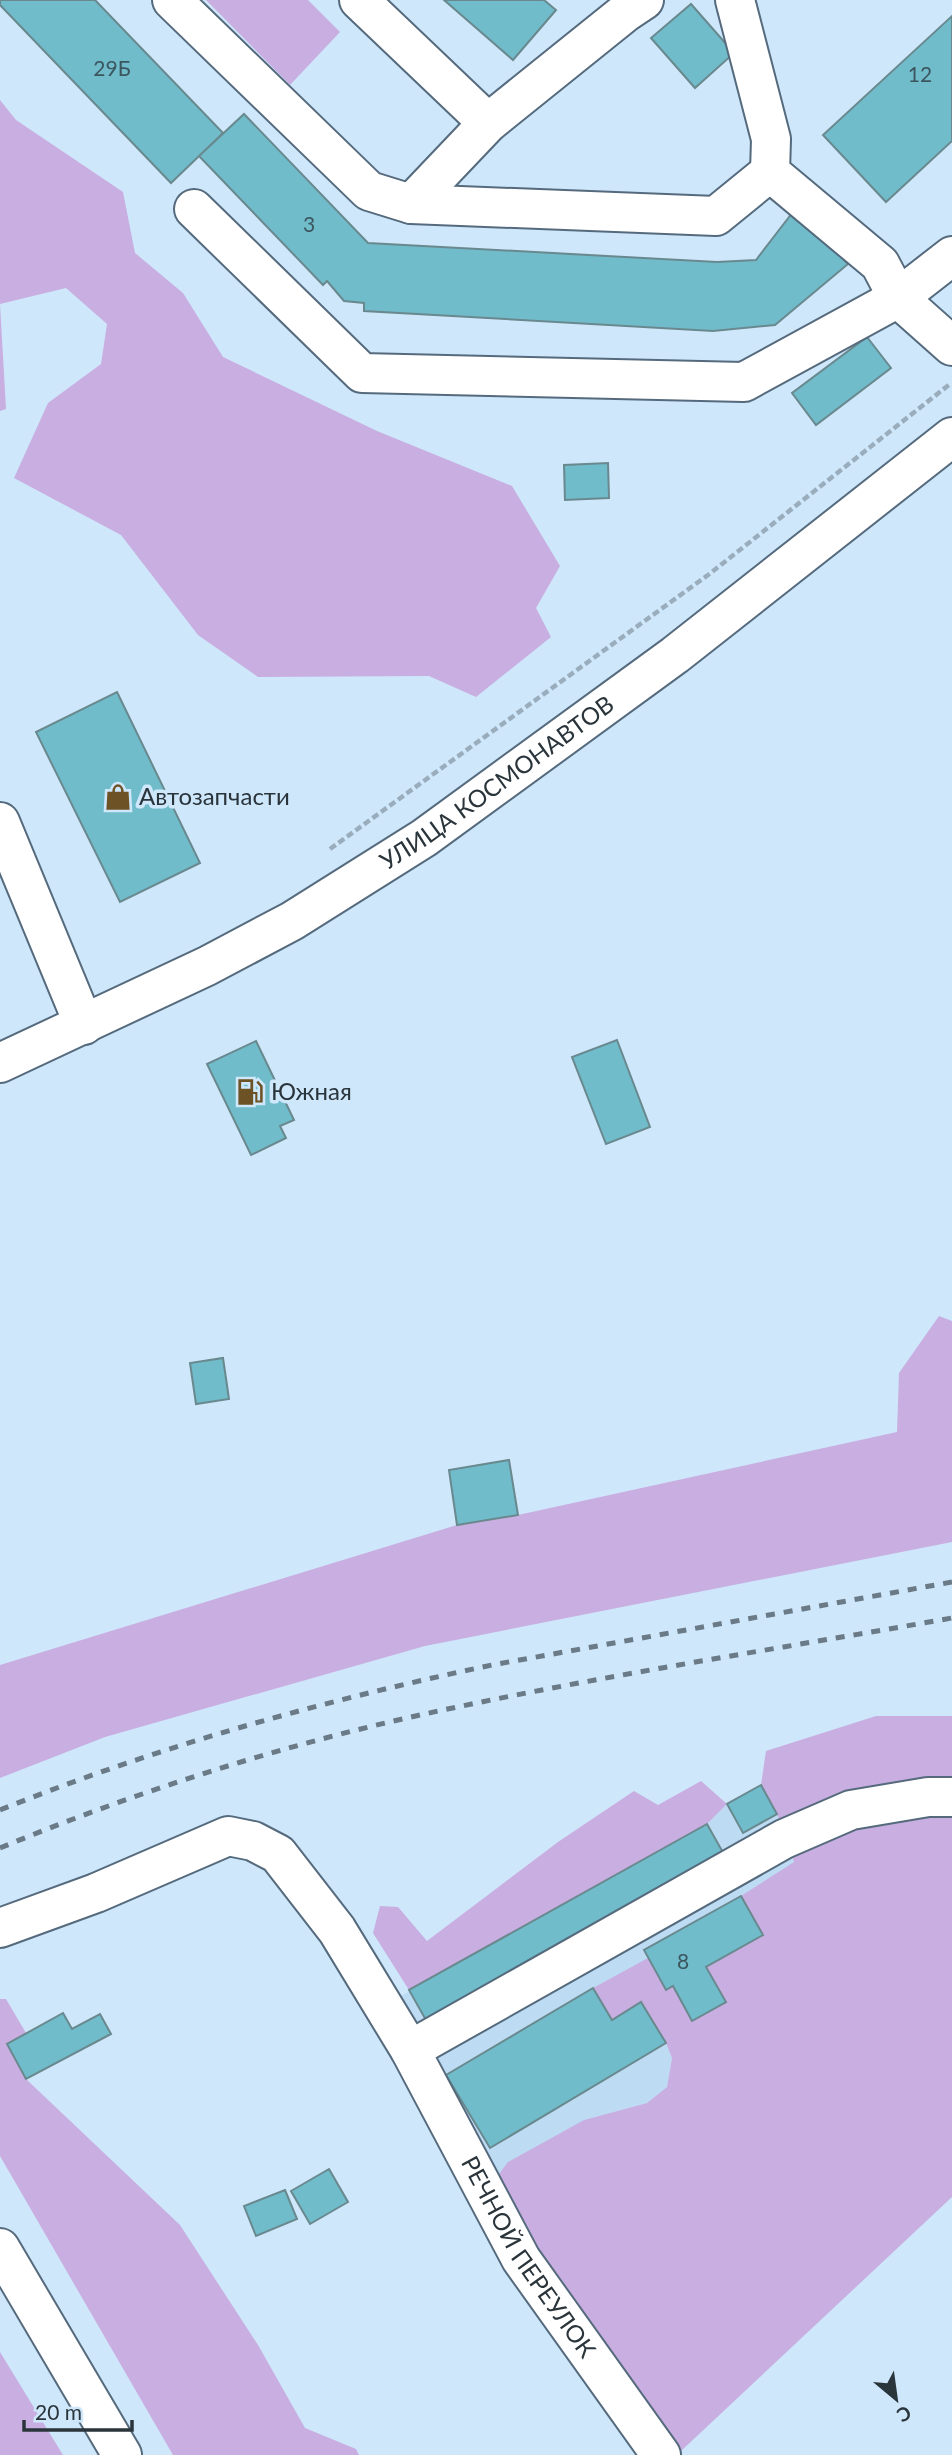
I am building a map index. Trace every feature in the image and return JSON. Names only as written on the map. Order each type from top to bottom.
[{"type":"street","points":[[172,0],[369,191],[411,204],[716,216],[769,172],[771,139],[735,0]]},
{"type":"street","points":[[359,0],[488,123]]},
{"type":"street","points":[[411,204],[488,123],[644,0]]},
{"type":"street","points":[[769,172],[880,264],[898,298],[952,346]]},
{"type":"street","points":[[194,209],[362,373],[744,382],[898,298],[952,256]]},
{"type":"street","name":"УЛИЦА КОСМОНАВТОВ","points":[[0,1063],[207,966],[292,921],[424,838],[676,655],[952,437]]},
{"type":"street","points":[[0,822],[84,1025]]},
{"type":"street","points":[[410,2050],[784,1839],[851,1810],[928,1797],[952,1797]]},
{"type":"street","name":"РЕЧНОЙ ПЕРЕУЛОК","points":[[0,1928],[96,1893],[228,1836],[253,1841],[278,1854],[337,1930],[410,2050],[521,2259],[661,2455]]},
{"type":"street","points":[[0,2248],[122,2455]]},
{"type":"path","points":[[323,854],[708,575],[952,382]]},
{"type":"shaded area","points":[[206,0],[308,0],[340,32],[290,85]]},
{"type":"shaded area","points":[[0,100],[16,120],[123,192],[135,253],[183,293],[223,357],[377,431],[512,486],[560,566],[536,608],[551,637],[476,697],[429,676],[258,677],[198,635],[121,535],[14,478],[48,403],[101,364],[107,324],[66,288],[0,304]]},
{"type":"shaded area","points":[[0,304],[6,409],[0,411]]},
{"type":"shaded area","points":[[939,1316],[952,1321],[952,1542],[425,1646],[105,1737],[0,1778],[0,1665],[457,1525],[518,1515],[897,1432],[899,1373]]},
{"type":"shaded area","points":[[876,1716],[952,1716],[952,2197],[681,2451],[522,2234],[493,2182],[508,2162],[584,2120],[647,2103],[667,2087],[672,2058],[642,2002],[612,2020],[593,1988],[648,1958],[665,1989],[673,1986],[692,2020],[726,2002],[706,1967],[763,1935],[741,1896],[794,1862],[777,1814],[761,1785],[766,1751]]},
{"type":"shaded area","points":[[701,1781],[727,1804],[707,1824],[409,1990],[373,1933],[380,1906],[398,1907],[427,1941],[558,1842],[634,1791],[658,1805]]},
{"type":"shaded area","points":[[761,1785],[777,1814],[794,1863],[741,1896],[763,1935],[726,2002],[692,2021],[666,1990],[641,2002],[672,2058],[667,2087],[647,2103],[584,2120],[493,2182],[394,2000],[707,1824],[727,1804]]},
{"type":"shaded area","points":[[0,1999],[6,1999],[26,2033],[7,2044],[26,2079],[180,2225],[258,2345],[305,2428],[356,2449],[359,2455],[173,2455],[0,2156]]},
{"type":"shaded area","points":[[0,2352],[63,2455],[0,2455]]},
{"type":"building","points":[[0,0],[95,0],[223,133],[171,183],[0,5]]},
{"type":"building","points":[[444,0],[544,0],[556,10],[513,60]]},
{"type":"building","points":[[691,4],[734,53],[695,88],[651,38]]},
{"type":"building","points":[[952,16],[952,141],[886,202],[823,135]]},
{"type":"building","points":[[244,114],[368,243],[717,262],[756,260],[796,208],[848,264],[775,325],[713,331],[364,311],[364,303],[344,301],[327,281],[323,285],[199,156]]},
{"type":"building","points":[[867,337],[891,368],[816,425],[792,393]]},
{"type":"building","points":[[608,463],[609,498],[565,500],[564,465]]},
{"type":"building","name":"Автозапчасти","points":[[117,692],[200,863],[120,902],[36,732]]},
{"type":"building","points":[[617,1040],[650,1127],[606,1144],[572,1057]]},
{"type":"building","name":"Южная","points":[[256,1041],[294,1120],[280,1126],[286,1138],[251,1155],[207,1064]]},
{"type":"building","points":[[223,1358],[229,1399],[196,1404],[190,1363]]},
{"type":"building","points":[[509,1460],[518,1515],[457,1525],[449,1470]]},
{"type":"building","points":[[761,1785],[777,1814],[743,1833],[727,1804]]},
{"type":"building","points":[[707,1824],[725,1856],[427,2022],[409,1990]]},
{"type":"building","points":[[741,1896],[763,1935],[706,1967],[726,2002],[692,2021],[673,1986],[666,1990],[644,1950]]},
{"type":"building","points":[[593,1988],[612,2020],[641,2002],[666,2043],[490,2148],[446,2075]]},
{"type":"building","points":[[63,2013],[72,2029],[100,2014],[111,2034],[26,2079],[7,2044]]},
{"type":"building","points":[[329,2169],[348,2202],[310,2224],[291,2191]]},
{"type":"building","points":[[285,2190],[297,2219],[256,2236],[244,2206]]},
{"type":"railway","points":[[0,1810],[182,1745],[367,1693],[492,1665],[952,1582]]},
{"type":"railway","points":[[0,1848],[108,1806],[218,1769],[386,1723],[570,1685],[952,1618]]},
{"type":"place","name":"Автозапчасти","points":[[118,797]]},
{"type":"place","name":"Южная","points":[[250,1092]]}]
